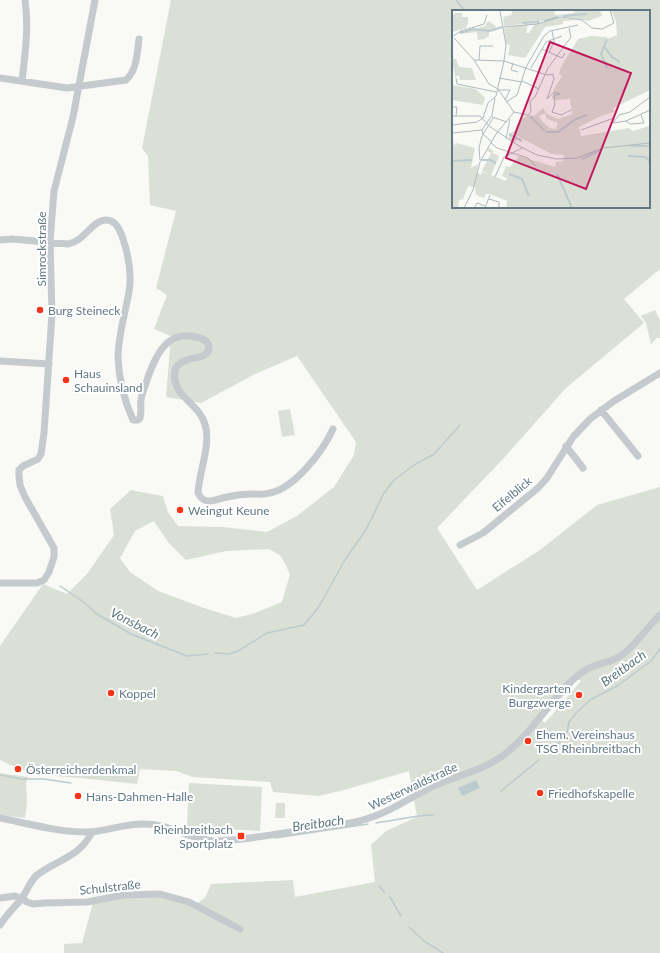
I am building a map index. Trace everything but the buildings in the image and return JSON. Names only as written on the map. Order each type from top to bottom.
[{"type":"street","points":[[22,81],[27,15],[25,0]]},
{"type":"street","name":"Simrockstraße","points":[[0,583],[32,583],[41,581],[47,577],[54,557],[54,548],[25,497],[20,485],[19,470],[28,463],[37,459],[42,454],[50,364],[52,314],[50,242],[54,191],[73,117],[95,0]]},
{"type":"street","points":[[0,78],[67,88],[126,80],[132,75],[134,69],[139,39]]},
{"type":"street","points":[[0,240],[68,244],[76,242],[99,221],[106,220],[114,222],[119,228],[127,253],[129,287],[119,340],[119,368],[123,393],[133,420],[138,420],[140,418],[141,399],[144,390],[153,364],[165,345],[174,338],[189,335],[203,338],[209,348],[207,353],[203,356],[182,362],[177,366],[174,372],[178,390],[200,413],[207,432],[205,457],[198,482],[198,494],[202,500],[206,502],[228,496],[269,494],[279,491],[307,468],[323,448],[333,429]]},
{"type":"street","points":[[0,361],[50,364]]},
{"type":"street","name":"Eifelblick","points":[[460,545],[483,533],[538,488],[550,473],[573,436],[601,410],[660,373]]},
{"type":"street","points":[[601,410],[638,456]]},
{"type":"street","points":[[566,446],[583,468]]},
{"type":"street","name":"Westerwaldstraße","points":[[0,818],[62,831],[92,832],[130,824],[148,824],[197,838],[214,841],[341,825],[377,816],[436,785],[488,765],[505,754],[529,730],[582,671],[619,657],[660,615]]},
{"type":"street","points":[[0,925],[22,898],[32,880],[70,857],[81,848],[88,840],[92,832]]},
{"type":"street","name":"Schulstraße","points":[[0,898],[15,896],[33,904],[87,902],[124,895],[160,894],[189,902],[240,929]]},
{"type":"shaded area","points":[[171,0],[660,0],[660,269],[624,299],[644,323],[566,388],[502,460],[437,528],[477,590],[540,550],[597,505],[660,487],[660,953],[64,953],[64,944],[82,943],[93,903],[123,897],[161,897],[194,905],[205,898],[211,884],[293,880],[295,897],[375,882],[371,845],[386,831],[417,817],[409,771],[319,796],[273,792],[270,782],[193,777],[176,771],[140,769],[137,784],[39,774],[10,765],[0,760],[0,646],[43,584],[67,594],[87,574],[114,535],[110,509],[131,490],[163,496],[168,512],[178,526],[223,527],[267,532],[297,516],[334,487],[354,455],[356,442],[297,356],[255,374],[201,403],[166,397],[171,336],[154,329],[167,295],[156,288],[176,211],[150,205],[148,156],[142,148]],"holes":[[[154,521],[168,542],[186,560],[226,551],[269,549],[281,556],[290,574],[282,602],[255,613],[236,618],[158,591],[130,572],[120,558],[135,531]],[[578,679],[581,681],[545,723],[542,720]]]},
{"type":"shaded area","points":[[655,310],[660,320],[660,338],[657,338],[651,344],[646,323],[641,316]]},
{"type":"shaded area","points":[[290,409],[295,435],[282,437],[278,411]]},
{"type":"shaded area","points":[[0,773],[28,777],[26,784],[27,803],[25,818],[0,815]]},
{"type":"shaded area","points":[[476,780],[480,788],[462,796],[458,788]]},
{"type":"shaded area","points":[[189,783],[262,787],[260,831],[187,827]]},
{"type":"shaded area","points":[[276,803],[285,803],[285,818],[275,818]]},
{"type":"waterway","points":[[456,0],[464,10]]},
{"type":"waterway","points":[[215,653],[229,654],[238,651],[267,633],[304,625],[318,608],[346,558],[366,530],[384,493],[394,480],[414,465],[434,454],[460,425]]},
{"type":"waterway","name":"Vonsbach","points":[[60,586],[81,600],[97,614],[131,634],[187,656],[208,654]]},
{"type":"waterway","name":"Breitbach","points":[[551,752],[567,733],[569,722],[578,711],[590,700],[617,686],[651,661],[660,649]]},
{"type":"waterway","name":"Breitbach","points":[[501,791],[539,760]]},
{"type":"waterway","name":"Breitbach","points":[[0,775],[22,779],[44,779],[71,783]]},
{"type":"waterway","name":"Breitbach","points":[[376,823],[433,815]]},
{"type":"waterway","name":"Breitbach","points":[[275,838],[368,824]]},
{"type":"waterway","points":[[379,886],[385,893]]},
{"type":"waterway","points":[[390,897],[401,916]]},
{"type":"waterway","points":[[409,927],[424,941],[443,953]]},
{"type":"place","name":"Burg Steineck","points":[[40,310]]},
{"type":"place","name":"Haus Schauinsland","points":[[66,380]]},
{"type":"place","name":"Weingut Keune","points":[[180,510]]},
{"type":"place","name":"Koppel","points":[[111,693]]},
{"type":"place","name":"Kindergarten Burgzwerge","points":[[579,695]]},
{"type":"place","name":"Ehem. Vereinshaus TSG Rheinbreitbach","points":[[528,741]]},
{"type":"place","name":"Österreicherdenkmal","points":[[18,769]]},
{"type":"place","name":"Friedhofskapelle","points":[[540,793]]},
{"type":"place","name":"Hans-Dahmen-Halle","points":[[78,796]]},
{"type":"place","name":"Rheinbreitbach Sportplatz","points":[[241,836]]}]
